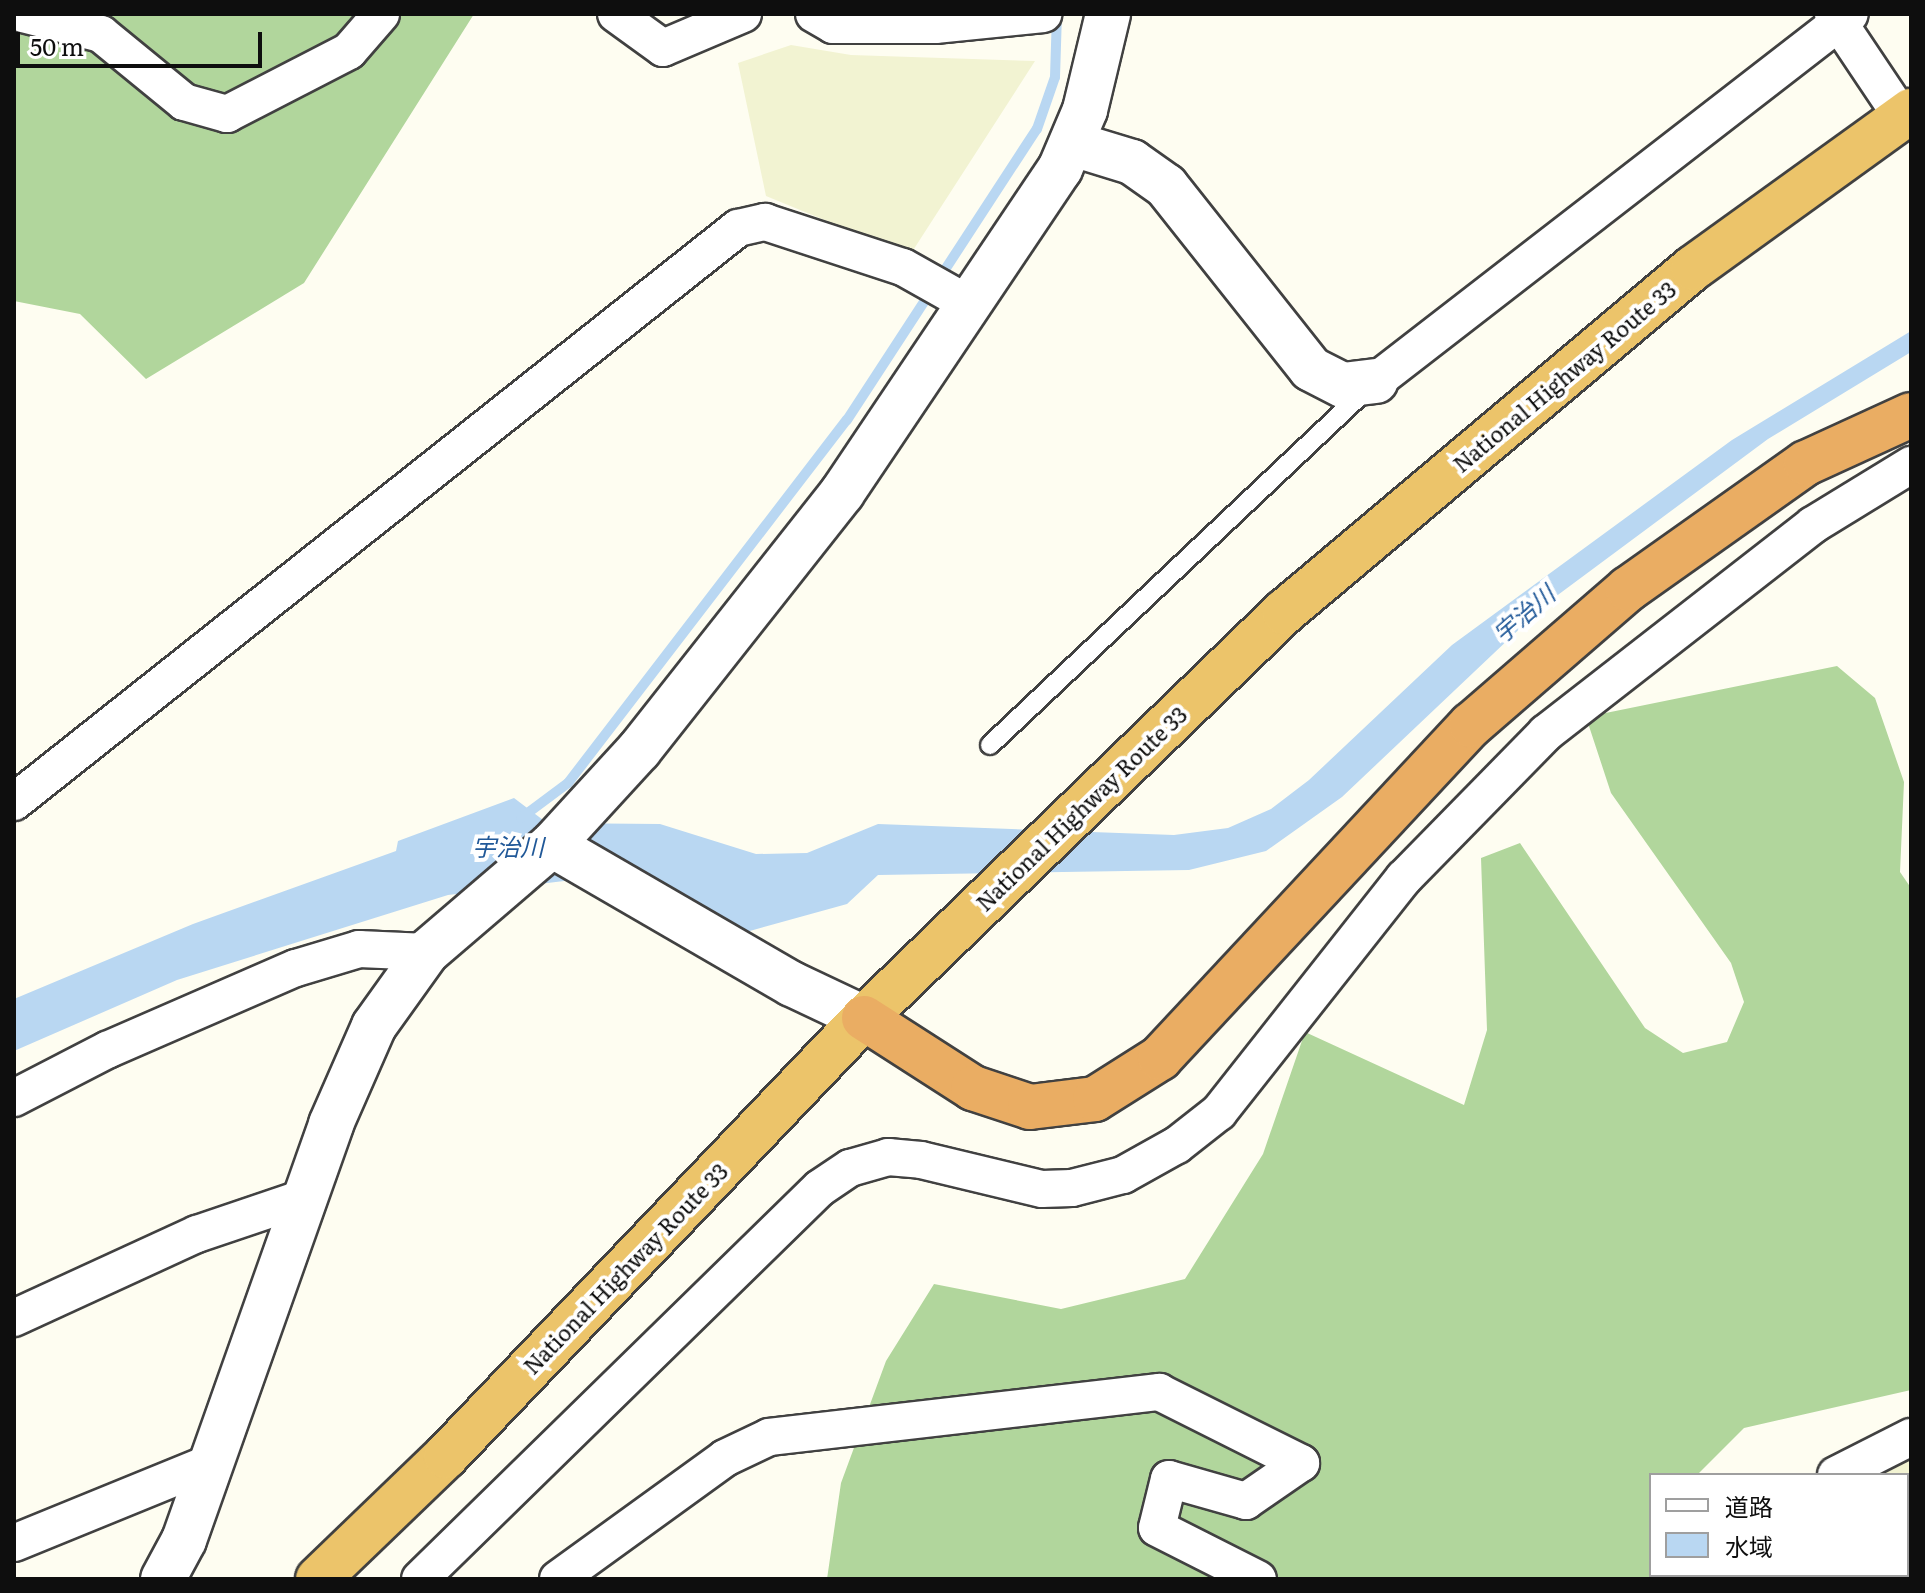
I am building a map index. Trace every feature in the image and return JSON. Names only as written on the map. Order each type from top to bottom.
[{"type":"highway","name":"National Highway Route 33","points":[[318,1579],[446,1456],[864,1018],[1284,612],[1693,268],[1907,114]]},
{"type":"highway","points":[[864,1018],[973,1088],[1030,1107],[1095,1099],[1160,1058],[1272,930],[1471,725],[1628,589],[1806,463],[1911,415]]},
{"type":"street","points":[[23,14],[101,34],[184,102],[227,114],[349,51],[381,14]]},
{"type":"street","points":[[616,14],[663,48],[743,14]]},
{"type":"street","points":[[814,14],[833,25],[935,25],[1043,14]]},
{"type":"street","points":[[163,1579],[215,1461],[306,1197],[362,1051],[427,952],[552,845],[639,750],[833,506],[952,294],[1073,144],[1099,15]]},
{"type":"street","points":[[1073,144],[1132,162],[1166,186],[1311,369],[1343,385],[1376,381],[1841,17],[1907,114]]},
{"type":"street","points":[[14,802],[738,228],[765,222],[903,267],[952,294]]},
{"type":"street","points":[[420,1579],[820,1188],[850,1168],[888,1157],[921,1160],[1042,1189],[1072,1188],[1123,1175],[1177,1145],[1219,1112],[1404,878],[1546,733],[1813,525],[1911,465]]},
{"type":"street","points":[[552,845],[792,984],[864,1018]]},
{"type":"street","points":[[14,1098],[107,1050],[296,968],[359,949],[427,952]]},
{"type":"street","points":[[14,1318],[197,1234],[306,1197]]},
{"type":"street","points":[[558,1579],[725,1458],[769,1437],[1159,1392],[1301,1463],[1246,1501],[1169,1479],[1157,1528],[1258,1579]]},
{"type":"street","points":[[1840,1473],[1911,1437]]},
{"type":"street","points":[[14,1543],[215,1461]]},
{"type":"lane","points":[[990,745],[1376,381]]},
{"type":"green space","points":[[14,14],[474,14],[304,283],[146,379],[80,314],[14,301]]},
{"type":"green space","points":[[791,45],[851,55],[1035,61],[910,255],[766,196],[738,63]]},
{"type":"green space","points":[[1837,666],[1875,698],[1904,782],[1900,872],[1911,888],[1911,1390],[1744,1428],[1699,1473],[1649,1473],[1649,1577],[1662,1579],[827,1579],[841,1483],[886,1361],[934,1284],[1061,1309],[1185,1279],[1263,1154],[1305,1032],[1464,1105],[1487,1030],[1481,858],[1520,843],[1645,1028],[1683,1053],[1727,1042],[1744,1002],[1731,963],[1611,793],[1586,717]]},
{"type":"green space","points":[[1911,1451],[1911,1579],[1727,1579],[1909,1577],[1909,1473],[1866,1473]]},
{"type":"water","name":"宇治川","points":[[1911,331],[1911,352],[1768,439],[1547,603],[1342,797],[1266,851],[1189,870],[878,875],[847,904],[739,934],[639,872],[448,895],[177,980],[14,1051],[14,999],[193,924],[396,851],[398,841],[514,798],[547,823],[660,824],[756,854],[807,853],[878,824],[1174,835],[1228,828],[1271,809],[1309,780],[1452,645],[1732,440]]},
{"type":"waterway","points":[[521,818],[568,783],[847,420],[1037,129],[1055,77],[1057,14]]}]
